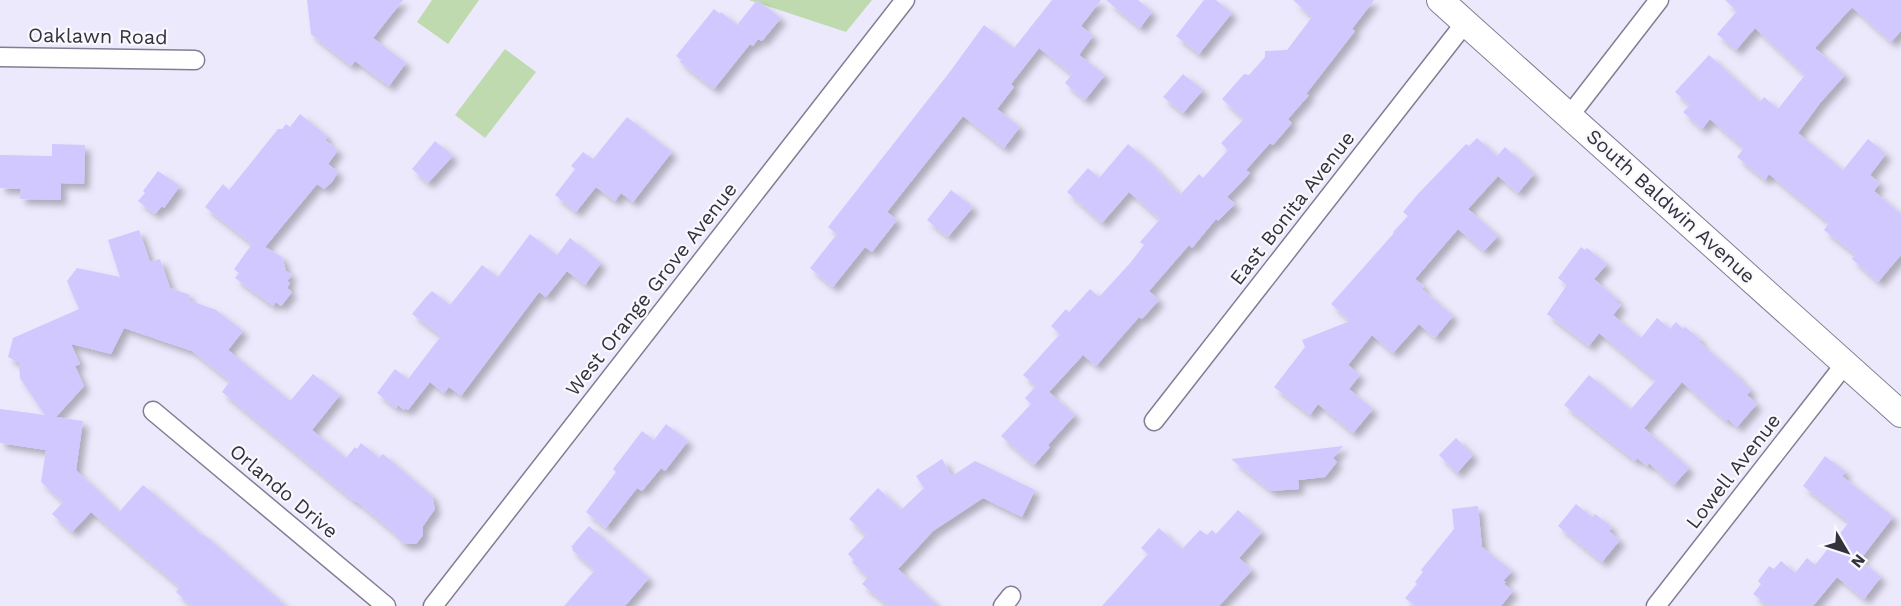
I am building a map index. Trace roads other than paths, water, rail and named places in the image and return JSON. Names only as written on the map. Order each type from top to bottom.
[{"type":"street","name":"West Orange Grove Avenue","points":[[433,606],[905,0]]},
{"type":"street","name":"South Baldwin Avenue","points":[[1440,0],[1901,414]]},
{"type":"street","points":[[1570,115],[1659,0]]},
{"type":"street","name":"East Bonita Avenue","points":[[1154,421],[1465,23]]},
{"type":"street","name":"Oaklawn Road","points":[[0,57],[195,60]]},
{"type":"street","name":"Lowell Avenue","points":[[1656,606],[1845,364]]},
{"type":"street","name":"Orlando Drive","points":[[153,411],[386,606]]}]
